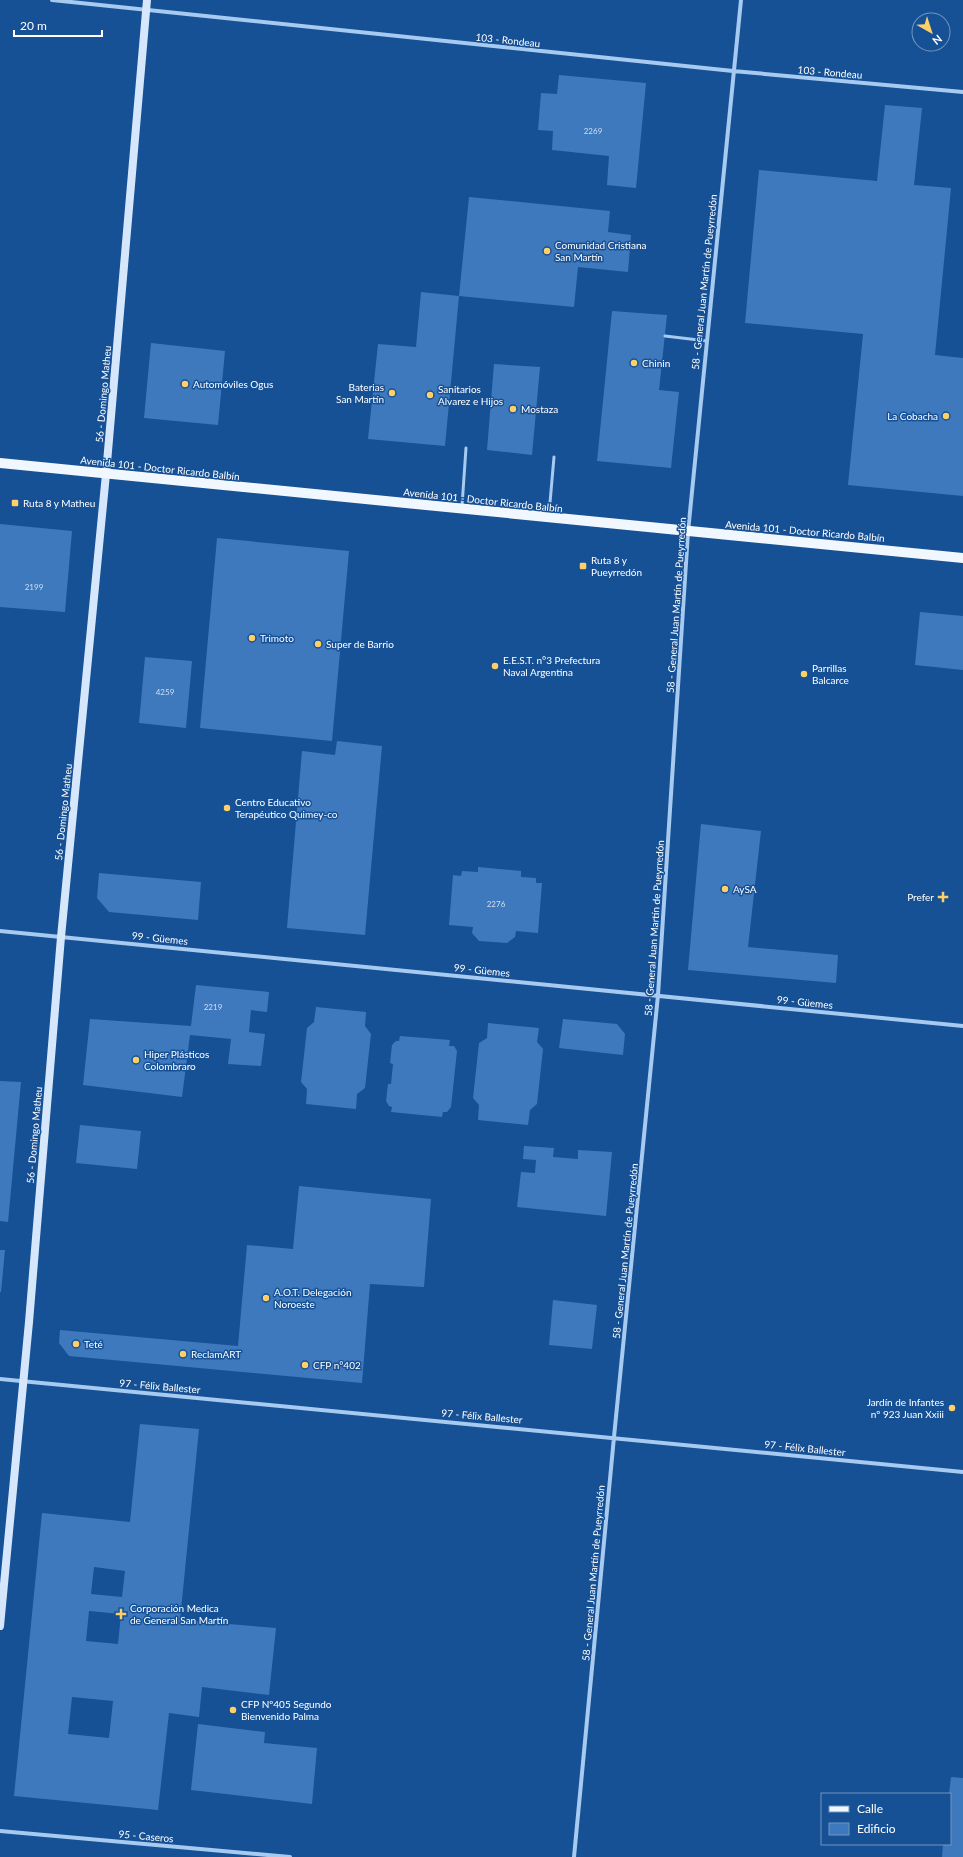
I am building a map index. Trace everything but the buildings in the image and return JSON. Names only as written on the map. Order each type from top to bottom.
[{"type":"main road","name":"Avenida 101 - Doctor Ricardo Balbín","points":[[0,463],[462,510],[963,558]]},
{"type":"street","name":"103 - Rondeau","points":[[52,0],[733,71],[963,92]]},
{"type":"street","name":"56 - Domingo Matheu","points":[[0,1626],[22,1381],[29,1322],[61,937],[106,474],[147,0]]},
{"type":"street","name":"58 - General Juan Martín de Pueyrredón","points":[[574,1857],[658,995],[688,532],[741,0]]},
{"type":"street","name":"99 - Güemes","points":[[0,931],[963,1026]]},
{"type":"street","name":"97 - Félix Ballester","points":[[0,1379],[614,1437],[963,1472]]},
{"type":"street","name":"95 - Caseros","points":[[0,1831],[290,1857]]},
{"type":"lane","points":[[665,336],[707,341]]},
{"type":"lane","points":[[462,510],[466,448]]},
{"type":"lane","points":[[549,518],[554,457]]},
{"type":"place","name":"Comunidad Cristiana San Martín","points":[[547,251]]},
{"type":"place","name":"Chinin","points":[[634,363]]},
{"type":"place","name":"Automóviles Ogus","points":[[185,384]]},
{"type":"place","name":"Baterias San Martín","points":[[392,393]]},
{"type":"place","name":"Sanitarios Alvarez e Hijos","points":[[430,395]]},
{"type":"place","name":"Mostaza","points":[[513,409]]},
{"type":"place","name":"La Cobacha","points":[[946,416]]},
{"type":"place","name":"Ruta 8 y Matheu","points":[[15,503]]},
{"type":"place","name":"Ruta 8 y Pueyrredón","points":[[583,566]]},
{"type":"place","name":"Trimoto","points":[[252,638]]},
{"type":"place","name":"Super de Barrio","points":[[318,644]]},
{"type":"place","name":"E.E.S.T. n°3 Prefectura Naval Argentina","points":[[495,666]]},
{"type":"place","name":"Parrillas Balcarce","points":[[804,674]]},
{"type":"place","name":"Centro Educativo Terapéutico Quimey-co","points":[[227,808]]},
{"type":"place","name":"AySA","points":[[725,889]]},
{"type":"place","name":"Prefer","points":[[943,897]]},
{"type":"place","name":"Hiper Plásticos Colombraro","points":[[136,1060]]},
{"type":"place","name":"A.O.T. Delegación Noroeste","points":[[266,1298]]},
{"type":"place","name":"Teté","points":[[76,1344]]},
{"type":"place","name":"ReclamART","points":[[183,1354]]},
{"type":"place","name":"CFP n°402","points":[[305,1365]]},
{"type":"place","name":"Jardín de Infantes nº 923 Juan Xxiii","points":[[952,1408]]},
{"type":"place","name":"Corporación Medica de General San Martín","points":[[121,1614]]},
{"type":"place","name":"CFP Nº405 Segundo Bienvenido Palma","points":[[233,1710]]}]
